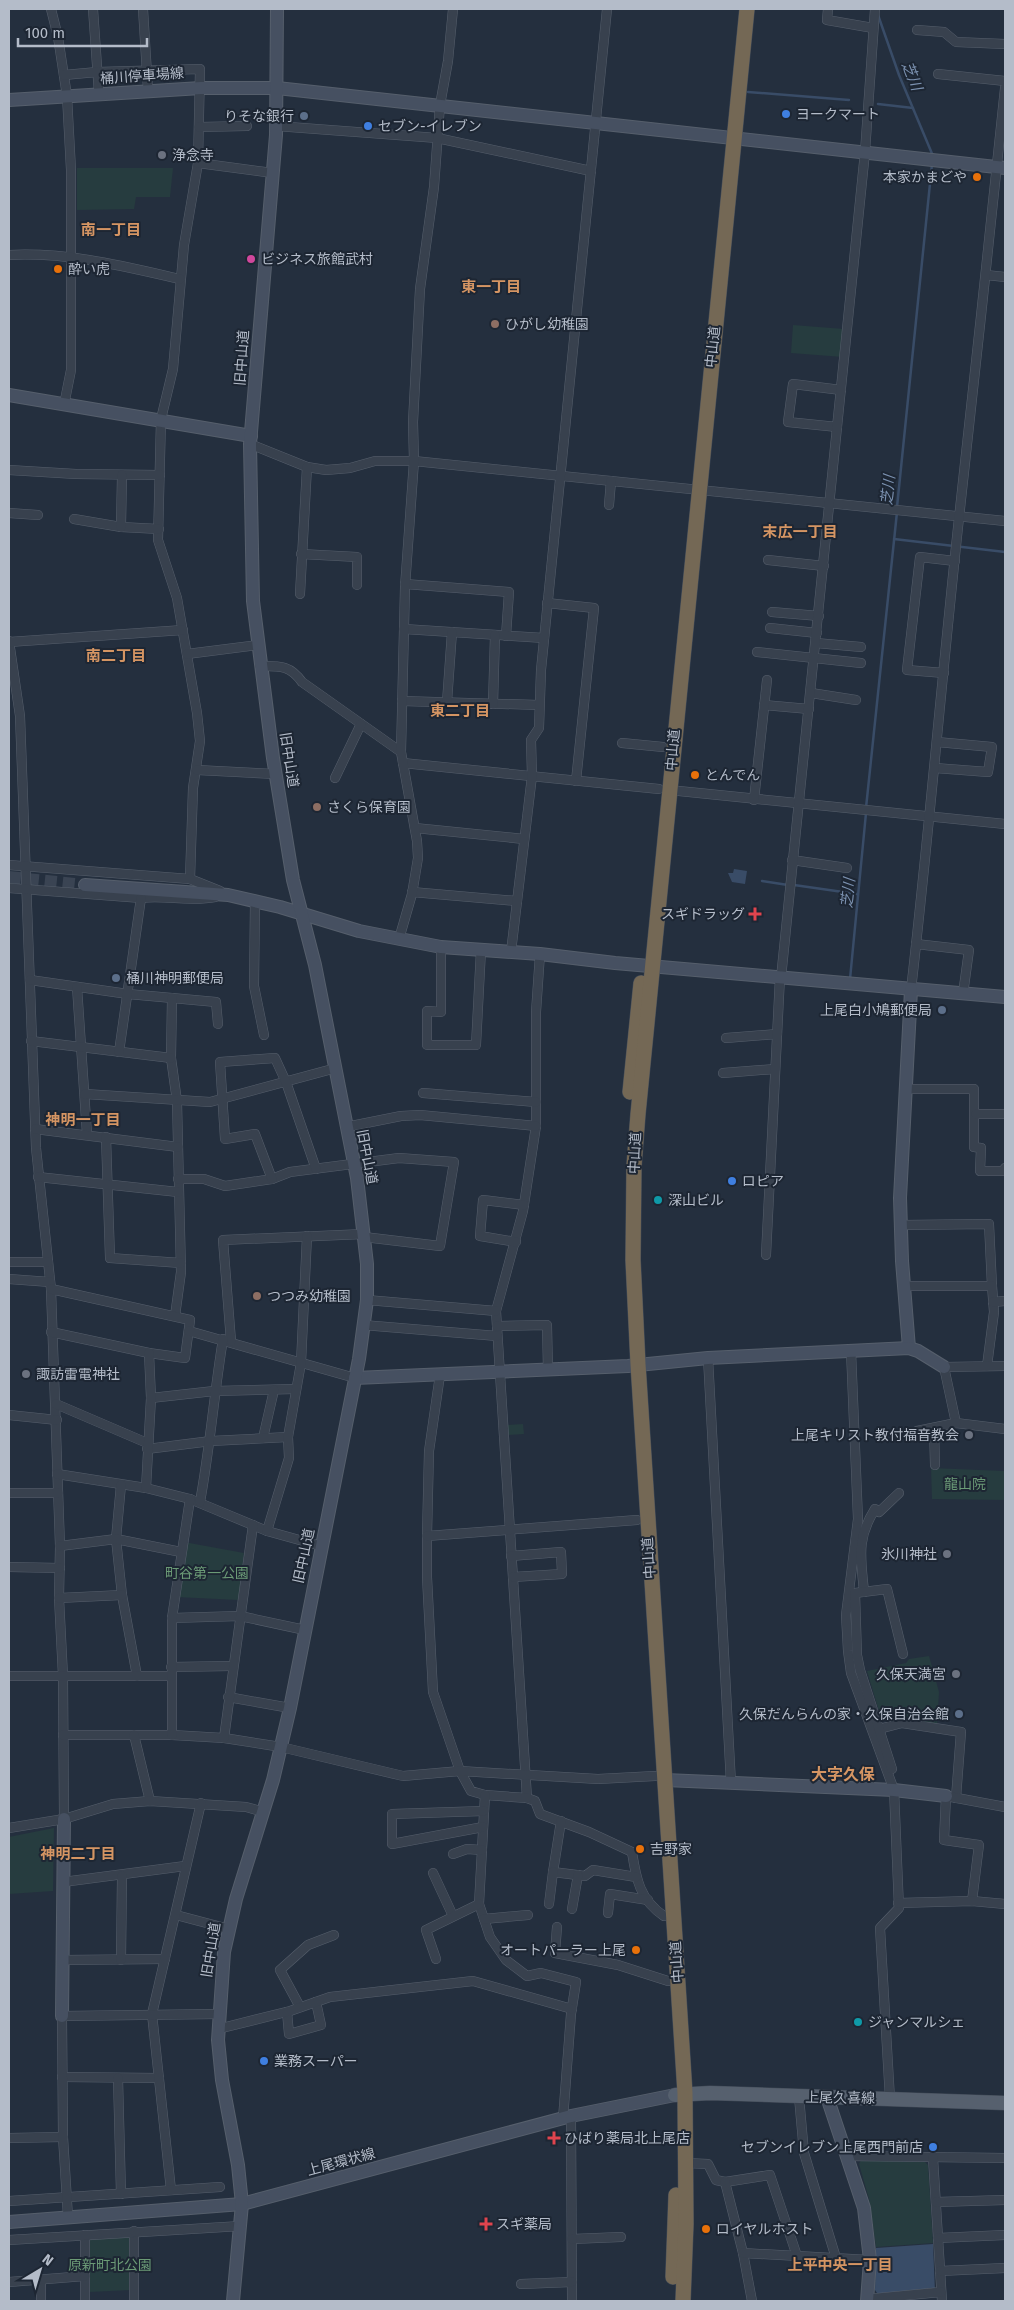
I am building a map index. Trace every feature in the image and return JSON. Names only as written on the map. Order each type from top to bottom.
[{"type":"highway","name":"中山道","points":[[730,139],[737,9]]},
{"type":"highway","name":"中山道","points":[[672,2301],[680,2094],[633,1365],[622,1261],[623,1191],[628,1103],[648,965],[730,139],[747,9]]},
{"type":"highway","name":"中山道","points":[[664,790],[663,747],[694,490]]},
{"type":"highway","name":"中山道","points":[[633,1365],[637,1520],[660,1778],[668,1981],[686,2163],[682,2301]]},
{"type":"main road","name":"上尾久喜線","points":[[680,2094],[1005,2103]]},
{"type":"street","points":[[51,9],[58,37],[67,96],[71,170],[71,370],[64,404]]},
{"type":"street","points":[[93,9],[100,94]]},
{"type":"street","points":[[143,9],[148,90]]},
{"type":"street","name":"旧中山道","points":[[233,2301],[242,2204],[238,2165],[222,2080],[218,2029],[224,1952],[229,1929],[264,1812],[290,1708],[355,1378],[367,1300],[364,1236],[354,1165],[310,944],[301,913],[276,774],[260,666],[253,601],[251,440],[276,126],[277,9]]},
{"type":"street","points":[[399,940],[412,892],[418,858],[415,828],[401,752],[405,584],[414,461],[413,422],[420,289],[434,187],[440,105],[448,61],[453,9]]},
{"type":"street","points":[[511,952],[532,776],[531,740],[539,728],[547,603],[607,9]]},
{"type":"street","points":[[828,9],[827,20],[873,27]]},
{"type":"street","points":[[766,1255],[780,978],[811,694],[865,152],[875,9]]},
{"type":"street","points":[[917,30],[944,32],[956,42],[1005,44]]},
{"type":"street","points":[[64,75],[147,70],[200,70],[198,163],[184,244],[173,369],[161,419],[158,540],[177,598],[188,654],[200,741],[193,788],[190,878]]},
{"type":"street","points":[[938,74],[1005,81]]},
{"type":"street","name":"桶川停車場線","points":[[9,100],[148,90],[277,88],[1001,168]]},
{"type":"street","points":[[909,1348],[900,1198],[911,990],[931,817],[955,561],[986,275],[1001,168],[1005,88]]},
{"type":"street","points":[[199,127],[247,126]]},
{"type":"street","points":[[276,126],[437,138],[591,171]]},
{"type":"street","points":[[198,163],[273,173]]},
{"type":"street","points":[[9,255],[70,256],[180,279]]},
{"type":"street","points":[[986,275],[1005,277]]},
{"type":"street","points":[[837,427],[788,422],[793,384],[841,390]]},
{"type":"street","points":[[9,395],[161,419],[251,440],[307,467],[326,470],[350,468],[375,460],[414,461],[1005,521]]},
{"type":"street","points":[[300,594],[307,467]]},
{"type":"street","points":[[9,470],[76,474],[160,474]]},
{"type":"street","points":[[121,527],[122,475]]},
{"type":"street","points":[[609,505],[611,481]]},
{"type":"street","points":[[9,513],[38,515]]},
{"type":"street","points":[[74,519],[121,527],[159,529]]},
{"type":"street","points":[[301,554],[357,557],[357,585]]},
{"type":"street","points":[[944,673],[907,670],[920,558],[955,561]]},
{"type":"street","points":[[768,560],[824,566]]},
{"type":"street","points":[[405,584],[509,592],[506,636]]},
{"type":"street","points":[[547,603],[594,608],[576,781]]},
{"type":"street","points":[[772,612],[818,616]]},
{"type":"street","points":[[770,628],[817,633]]},
{"type":"street","points":[[404,629],[544,638]]},
{"type":"street","points":[[68,2217],[63,2137],[62,2077],[64,1819],[57,1420],[51,1332],[51,1285],[38,1178],[35,1129],[20,716],[9,642],[183,630]]},
{"type":"street","points":[[446,702],[452,632]]},
{"type":"street","points":[[493,704],[495,635]]},
{"type":"street","points":[[816,643],[861,647]]},
{"type":"street","points":[[188,654],[258,645]]},
{"type":"street","points":[[758,652],[861,663]]},
{"type":"street","points":[[260,666],[285,666],[292,670],[302,682],[401,752]]},
{"type":"street","points":[[754,800],[767,680]]},
{"type":"street","points":[[811,694],[856,700]]},
{"type":"street","points":[[402,701],[540,705]]},
{"type":"street","points":[[764,705],[809,709]]},
{"type":"street","points":[[335,778],[360,724]]},
{"type":"street","points":[[935,768],[988,772],[992,748],[937,742]]},
{"type":"street","points":[[622,743],[663,747]]},
{"type":"street","points":[[403,763],[1005,824]]},
{"type":"street","points":[[197,770],[276,774]]},
{"type":"street","points":[[415,828],[524,839]]},
{"type":"street","points":[[792,860],[847,868]]},
{"type":"street","points":[[9,865],[113,874],[190,878],[228,895]]},
{"type":"street","points":[[85,885],[228,895],[301,913],[359,931],[441,947],[540,954],[780,978],[1005,997]]},
{"type":"street","points":[[9,888],[141,898],[156,896],[200,900],[228,895]]},
{"type":"street","points":[[412,892],[517,901]]},
{"type":"street","points":[[120,1052],[141,898]]},
{"type":"street","points":[[254,901],[254,986],[264,1035]]},
{"type":"street","points":[[916,944],[969,950],[963,994]]},
{"type":"street","points":[[441,947],[441,1012],[427,1011],[428,1045],[476,1045],[481,950]]},
{"type":"street","points":[[527,1798],[496,1312],[516,1242],[524,1205],[536,1126],[536,1012],[540,954]]},
{"type":"street","points":[[30,980],[128,994],[216,1002],[218,1024]]},
{"type":"street","points":[[77,986],[86,1134]]},
{"type":"street","points":[[172,998],[171,1058],[177,1101],[181,1263],[175,1316]]},
{"type":"street","points":[[726,1038],[777,1034]]},
{"type":"street","points":[[31,1041],[171,1058]]},
{"type":"street","points":[[272,1179],[255,1134],[225,1139],[220,1062],[276,1058],[316,1169]]},
{"type":"street","points":[[85,1094],[210,1102],[336,1068]]},
{"type":"street","points":[[723,1073],[775,1069]]},
{"type":"street","points":[[906,1089],[974,1089],[976,1114],[974,1147],[981,1148],[980,1171],[1003,1171],[1005,1168]]},
{"type":"street","points":[[422,1093],[536,1102]]},
{"type":"street","points":[[976,1114],[1005,1114]]},
{"type":"street","points":[[346,1127],[401,1116],[420,1115],[536,1126]]},
{"type":"street","points":[[35,1129],[178,1147]]},
{"type":"street","points":[[106,1137],[110,1258],[181,1263]]},
{"type":"street","points":[[178,1179],[204,1179],[225,1186],[272,1179],[290,1172],[399,1158],[454,1162],[440,1246],[364,1236],[307,1236],[223,1240],[227,1340],[214,1391],[211,1441],[200,1502]]},
{"type":"street","points":[[38,1178],[178,1192]]},
{"type":"street","points":[[516,1242],[480,1236],[483,1200],[524,1205]]},
{"type":"street","points":[[901,1225],[989,1224],[993,1302],[987,1366]]},
{"type":"street","points":[[266,1531],[289,1458],[288,1437],[300,1363],[307,1236]]},
{"type":"street","points":[[9,1262],[48,1262]]},
{"type":"street","points":[[9,1279],[51,1285],[190,1320],[185,1358],[149,1353],[51,1332]]},
{"type":"street","points":[[904,1286],[992,1286]]},
{"type":"street","points":[[367,1300],[496,1312]]},
{"type":"street","points":[[993,1302],[1005,1301]]},
{"type":"street","points":[[363,1325],[497,1331],[547,1325],[548,1370]]},
{"type":"street","points":[[189,1331],[227,1340],[355,1378],[499,1373],[633,1365],[708,1358],[909,1348],[918,1351],[944,1367],[1005,1366]]},
{"type":"street","points":[[851,1350],[858,1519],[857,1654],[897,1790],[899,1908],[880,1928],[890,2099]]},
{"type":"street","points":[[146,1488],[151,1398],[149,1353]]},
{"type":"street","points":[[708,1358],[731,1783]]},
{"type":"street","points":[[944,1367],[956,1423]]},
{"type":"street","points":[[440,1375],[429,1451],[427,1577],[433,1692],[460,1771],[471,1790],[485,1796],[527,1798],[535,1801],[540,1814],[589,1832],[632,1852],[638,1886],[657,1912],[664,1916]]},
{"type":"street","points":[[151,1398],[214,1391],[295,1389]]},
{"type":"street","points":[[263,1438],[274,1390]]},
{"type":"street","points":[[56,1404],[147,1446],[288,1437]]},
{"type":"street","points":[[9,1415],[57,1420]]},
{"type":"street","points":[[918,1431],[956,1423],[1005,1429]]},
{"type":"street","points":[[934,1428],[935,1465]]},
{"type":"street","points":[[57,1474],[146,1488],[190,1499],[266,1531],[321,1546]]},
{"type":"street","points":[[121,1485],[116,1539],[122,1595],[136,1676]]},
{"type":"street","points":[[9,1493],[58,1493]]},
{"type":"street","points":[[897,1790],[851,1673],[846,1615],[856,1591],[862,1532],[875,1509],[879,1512],[899,1493]]},
{"type":"street","points":[[172,1735],[172,1618],[190,1499]]},
{"type":"street","points":[[427,1536],[509,1528],[637,1520]]},
{"type":"street","points":[[224,1738],[232,1666],[253,1525]]},
{"type":"street","points":[[60,1546],[116,1539],[181,1552]]},
{"type":"street","points":[[511,1556],[561,1552],[562,1574],[513,1577]]},
{"type":"street","points":[[9,1567],[60,1568]]},
{"type":"street","points":[[856,1591],[887,1589],[903,1654]]},
{"type":"street","points":[[59,1598],[122,1595]]},
{"type":"street","points":[[172,1618],[240,1616],[304,1630]]},
{"type":"street","points":[[9,1676],[136,1676],[232,1666]]},
{"type":"street","points":[[228,1697],[290,1708]]},
{"type":"street","points":[[879,1729],[902,1723],[962,1732],[944,1840],[979,1845],[972,1901]]},
{"type":"street","points":[[63,1735],[172,1735],[224,1738],[281,1747],[403,1776],[460,1771],[598,1778],[660,1778],[897,1790],[1005,1807]]},
{"type":"street","points":[[134,1735],[150,1801]]},
{"type":"street","points":[[485,1796],[478,1904],[490,1937],[506,1960],[527,1976],[541,1973],[576,1982],[572,2009],[567,2117],[572,2239],[572,2301]]},
{"type":"street","points":[[9,1828],[64,1819],[113,1804],[150,1801],[246,1808],[264,1812]]},
{"type":"street","points":[[171,2190],[152,2014],[201,1804]]},
{"type":"street","points":[[483,1828],[392,1844],[392,1814],[484,1811]]},
{"type":"street","points":[[550,1904],[561,1821]]},
{"type":"street","points":[[453,1854],[467,1849],[482,1850]]},
{"type":"street","points":[[63,1882],[122,1876],[185,1866]]},
{"type":"street","points":[[553,1872],[585,1876],[593,1870],[636,1877]]},
{"type":"street","points":[[433,1873],[453,1916]]},
{"type":"street","points":[[572,1909],[578,1875]]},
{"type":"street","points":[[121,1960],[122,1876]]},
{"type":"street","points":[[608,1913],[610,1894],[648,1900]]},
{"type":"street","points":[[898,1904],[972,1901],[1005,1904]]},
{"type":"street","points":[[436,1959],[426,1930],[478,1904]]},
{"type":"street","points":[[176,1915],[229,1929]]},
{"type":"street","points":[[484,1919],[528,1915]]},
{"type":"street","points":[[557,1927],[556,1953],[618,1965],[668,1981]]},
{"type":"street","points":[[300,2007],[280,1970],[308,1946],[334,1935]]},
{"type":"street","points":[[63,1960],[165,1960]]},
{"type":"street","points":[[218,2029],[287,2012],[330,1997],[474,1981],[572,2009]]},
{"type":"street","points":[[287,2012],[289,2034],[321,2025],[316,2002]]},
{"type":"street","points":[[62,2016],[219,2014]]},
{"type":"street","points":[[62,2077],[159,2078]]},
{"type":"street","points":[[118,2078],[121,2194]]},
{"type":"street","name":"上尾環状線","points":[[9,2222],[242,2204],[567,2117],[680,2094]]},
{"type":"street","points":[[815,2097],[846,2156],[864,2208],[870,2260],[867,2300],[942,2297],[934,2158]]},
{"type":"street","points":[[815,2097],[804,2153],[836,2258]]},
{"type":"street","points":[[9,2138],[63,2137]]},
{"type":"street","points":[[846,2156],[1005,2158]]},
{"type":"street","points":[[686,2163],[708,2164],[716,2180],[725,2182],[770,2175],[797,2256]]},
{"type":"street","points":[[725,2182],[743,2253],[752,2301]]},
{"type":"street","points":[[9,2201],[220,2187]]},
{"type":"street","points":[[936,2202],[1005,2200]]},
{"type":"street","points":[[9,2240],[241,2226]]},
{"type":"street","points":[[134,2231],[134,2301]]},
{"type":"street","points":[[85,2235],[86,2301]]},
{"type":"street","points":[[938,2238],[1005,2235]]},
{"type":"street","points":[[572,2239],[621,2237]]},
{"type":"street","points":[[743,2253],[870,2260]]},
{"type":"street","points":[[940,2271],[1005,2268]]},
{"type":"street","points":[[9,2282],[85,2276]]},
{"type":"street","points":[[41,2280],[41,2301]]},
{"type":"street","points":[[521,2284],[572,2282]]},
{"type":"green space","points":[[77,168],[173,168],[170,197],[136,197],[134,209],[77,210]]},
{"type":"green space","points":[[793,325],[844,329],[843,357],[791,353]]},
{"type":"green space","points":[[523,1424],[524,1434],[507,1435],[506,1425]]},
{"type":"green space","name":"龍山院","points":[[931,1468],[1005,1471],[1005,1500],[932,1499]]},
{"type":"green space","name":"町谷第一公園","points":[[184,1542],[244,1553],[239,1600],[176,1597]]},
{"type":"green space","points":[[929,1656],[939,1692],[937,1725],[900,1720],[882,1721],[867,1671],[906,1663],[909,1659]]},
{"type":"green space","points":[[54,1828],[53,1891],[9,1894],[9,1837]]},
{"type":"green space","points":[[861,2160],[925,2162],[928,2165],[933,2243],[876,2247],[869,2199],[859,2164]]},
{"type":"green space","name":"原新町北公園","points":[[127,2235],[130,2238],[131,2290],[89,2292],[89,2240],[91,2238]]},
{"type":"water","points":[[734,869],[747,871],[745,884],[732,882],[728,873],[733,873]]},
{"type":"water","points":[[933,2244],[935,2292],[879,2296],[875,2290],[876,2248]]},
{"type":"waterway","name":"芝川","points":[[878,15],[899,75],[933,156]]},
{"type":"waterway","points":[[748,92],[849,100]]},
{"type":"waterway","points":[[878,104],[913,108]]},
{"type":"waterway","name":"芝川","points":[[897,507],[932,164]]},
{"type":"waterway","name":"芝川","points":[[866,808],[897,512]]},
{"type":"waterway","points":[[894,539],[1005,552]]},
{"type":"waterway","name":"芝川","points":[[850,979],[866,813]]},
{"type":"waterway","points":[[762,881],[788,885]]},
{"type":"waterway","points":[[794,885],[857,894]]},
{"type":"tunnel","points":[[9,877],[85,885]]},
{"type":"place","name":"ヨークマート","points":[[786,114]]},
{"type":"place","name":"りそな銀行","points":[[304,116]]},
{"type":"place","name":"セブン-イレブン","points":[[368,126]]},
{"type":"place","name":"浄念寺","points":[[162,155]]},
{"type":"place","name":"本家かまどや","points":[[977,177]]},
{"type":"place","name":"ビジネス旅館武村","points":[[251,259]]},
{"type":"place","name":"酔い虎","points":[[58,269]]},
{"type":"place","name":"ひがし幼稚園","points":[[495,324]]},
{"type":"place","name":"とんでん","points":[[695,775]]},
{"type":"place","name":"さくら保育園","points":[[317,807]]},
{"type":"place","name":"スギドラッグ","points":[[755,914]]},
{"type":"place","name":"桶川神明郵便局","points":[[116,978]]},
{"type":"place","name":"上尾白小鳩郵便局","points":[[942,1010]]},
{"type":"place","name":"ロピア","points":[[732,1181]]},
{"type":"place","name":"深山ビル","points":[[658,1200]]},
{"type":"place","name":"つつみ幼稚園","points":[[257,1296]]},
{"type":"place","name":"諏訪雷電神社","points":[[26,1374]]},
{"type":"place","name":"上尾キリスト教付福音教会","points":[[969,1435]]},
{"type":"place","name":"氷川神社","points":[[947,1554]]},
{"type":"place","name":"久保天満宮","points":[[956,1674]]},
{"type":"place","name":"久保だんらんの家・久保自治会館","points":[[959,1714]]},
{"type":"place","name":"吉野家","points":[[640,1849]]},
{"type":"place","name":"オートパーラー上尾","points":[[636,1950]]},
{"type":"place","name":"ジャンマルシェ","points":[[858,2022]]},
{"type":"place","name":"業務スーパー","points":[[264,2061]]},
{"type":"place","name":"ひばり薬局北上尾店","points":[[554,2138]]},
{"type":"place","name":"セブンイレブン上尾西門前店","points":[[933,2147]]},
{"type":"place","name":"スギ薬局","points":[[486,2224]]},
{"type":"place","name":"ロイヤルホスト","points":[[706,2229]]},
{"type":"district","name":"南一丁目","points":[[111,230]]},
{"type":"district","name":"東一丁目","points":[[491,287]]},
{"type":"district","name":"末広一丁目","points":[[800,532]]},
{"type":"district","name":"南二丁目","points":[[116,656]]},
{"type":"district","name":"東二丁目","points":[[460,711]]},
{"type":"district","name":"神明一丁目","points":[[83,1120]]},
{"type":"district","name":"大字久保","points":[[843,1774]]},
{"type":"district","name":"神明二丁目","points":[[78,1854]]},
{"type":"district","name":"上平中央一丁目","points":[[840,2265]]}]
